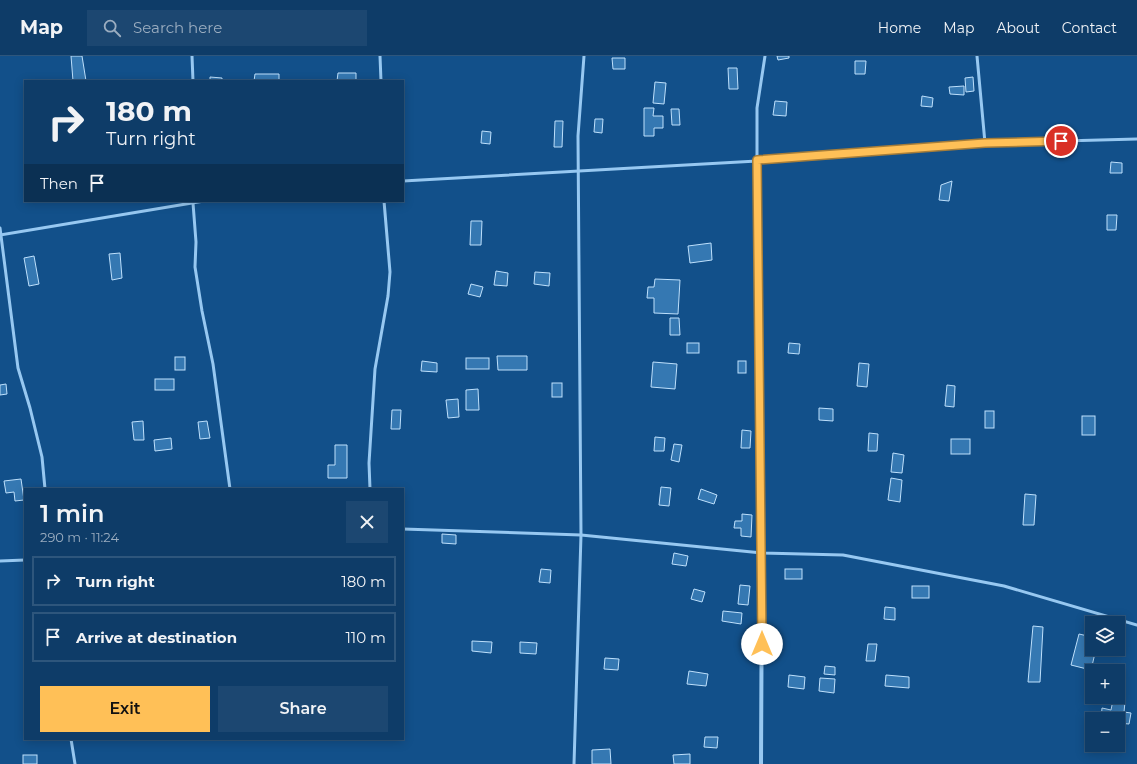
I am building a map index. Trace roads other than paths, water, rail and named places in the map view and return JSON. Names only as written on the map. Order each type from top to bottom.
[{"type":"street","points":[[757,160],[762,553],[761,764]]},
{"type":"lane","points":[[192,56],[193,80]]},
{"type":"lane","points":[[380,56],[380,80]]},
{"type":"lane","points":[[574,764],[581,535],[578,136],[584,56]]},
{"type":"lane","points":[[757,160],[757,108],[765,56]]},
{"type":"lane","points":[[977,56],[985,143]]},
{"type":"lane","points":[[404,181],[757,160],[985,143],[1137,139]]},
{"type":"lane","points":[[1,235],[198,202]]},
{"type":"lane","points":[[370,488],[369,463],[375,369],[388,296],[390,272],[384,202]]},
{"type":"lane","points":[[193,203],[196,242],[195,267],[213,364],[230,488]]},
{"type":"lane","points":[[0,228],[18,368],[42,457],[45,488]]},
{"type":"lane","points":[[404,529],[581,535],[762,553],[843,556],[1004,586],[1137,625]]},
{"type":"lane","points":[[0,561],[24,560]]},
{"type":"lane","points":[[71,740],[75,764]]}]
